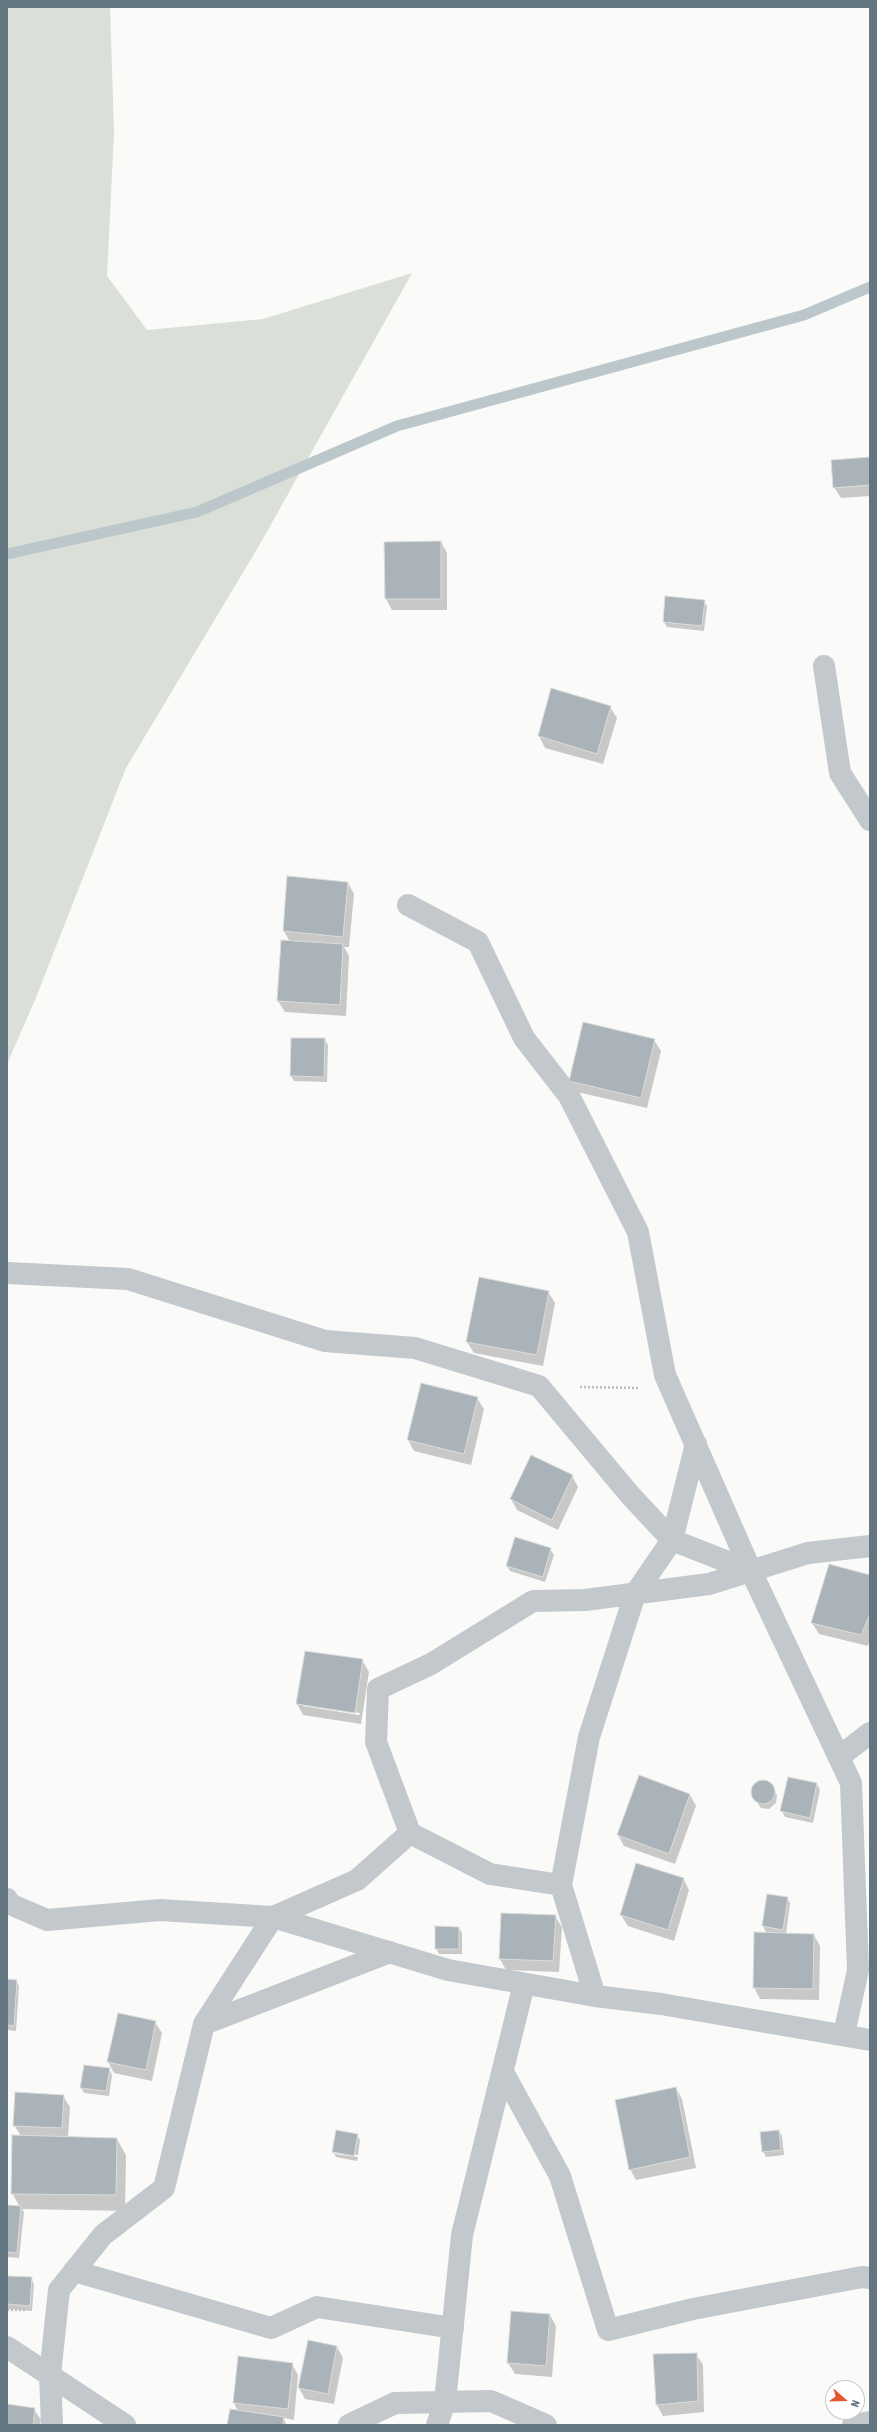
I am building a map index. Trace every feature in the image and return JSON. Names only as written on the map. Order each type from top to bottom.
[{"type":"street","points":[[824,666],[840,773],[870,820]]},
{"type":"street","points":[[408,905],[478,942],[524,1038],[569,1096],[638,1232],[665,1375],[751,1571],[851,1782],[864,1963],[844,2034]]},
{"type":"street","points":[[7,1273],[128,1279],[325,1341],[415,1348],[539,1386],[630,1495],[672,1540],[751,1571]]},
{"type":"street","points":[[595,1996],[561,1885],[589,1738],[635,1594],[672,1540],[696,1444]]},
{"type":"street","points":[[561,1885],[490,1874],[410,1833],[376,1742],[378,1689],[431,1664],[533,1600],[584,1600],[710,1584],[808,1553],[870,1546]]},
{"type":"street","points":[[839,1757],[870,1733]]},
{"type":"street","points":[[52,2425],[50,2376],[59,2290],[102,2235],[164,2188],[204,2024],[273,1917],[357,1880],[410,1833]]},
{"type":"street","points":[[7,1899],[10,1904],[47,1920],[160,1910],[273,1917],[448,1970],[595,1996],[661,2004],[844,2034],[870,2040]]},
{"type":"street","points":[[204,2024],[390,1952]]},
{"type":"street","points":[[437,2425],[445,2402],[462,2234],[524,1984]]},
{"type":"street","points":[[503,2072],[560,2176],[608,2330],[693,2309],[862,2277],[870,2278]]},
{"type":"street","points":[[74,2271],[271,2328],[317,2307],[453,2328]]},
{"type":"street","points":[[7,2347],[125,2425]]},
{"type":"street","points":[[349,2425],[395,2403],[491,2400],[546,2425]]},
{"type":"street","points":[[853,2425],[870,2422]]},
{"type":"path","points":[[539,1386],[672,1391]]},
{"type":"shaded area","points":[[7,7],[110,7],[114,132],[107,276],[147,330],[263,319],[412,273],[260,544],[126,768],[35,1000],[7,1064]]},
{"type":"building","points":[[870,457],[870,485],[833,488],[831,460]]},
{"type":"building","points":[[441,541],[441,599],[385,599],[384,542]]},
{"type":"building","points":[[665,596],[705,600],[702,626],[663,622]]},
{"type":"building","points":[[551,688],[611,706],[597,754],[538,736]]},
{"type":"building","points":[[287,876],[348,882],[343,937],[283,931]]},
{"type":"building","points":[[281,940],[343,944],[340,1005],[277,1001]]},
{"type":"building","points":[[583,1022],[655,1039],[641,1098],[569,1081]]},
{"type":"building","points":[[291,1038],[325,1038],[324,1077],[290,1076]]},
{"type":"building","points":[[479,1277],[549,1291],[537,1355],[466,1342]]},
{"type":"building","points":[[421,1383],[478,1397],[464,1454],[407,1440]]},
{"type":"building","points":[[531,1455],[573,1475],[552,1520],[510,1499]]},
{"type":"building","points":[[515,1537],[551,1548],[543,1577],[506,1566]]},
{"type":"building","points":[[829,1564],[870,1575],[870,1614],[861,1635],[811,1623]]},
{"type":"building","points":[[305,1651],[363,1659],[355,1713],[296,1704]]},
{"type":"building","points":[[639,1775],[690,1794],[669,1854],[617,1835]]},
{"type":"building","points":[[788,1777],[817,1783],[810,1818],[780,1811]]},
{"type":"building","points":[[763,1780],[772,1783],[775,1792],[772,1801],[763,1804],[754,1801],[751,1792],[754,1783]]},
{"type":"building","points":[[636,1863],[684,1878],[668,1930],[620,1915]]},
{"type":"building","points":[[767,1894],[788,1897],[783,1930],[762,1926]]},
{"type":"building","points":[[501,1913],[556,1915],[553,1961],[499,1959]]},
{"type":"building","points":[[435,1926],[459,1927],[459,1949],[435,1949]]},
{"type":"building","points":[[754,1932],[814,1934],[813,1989],[753,1988]]},
{"type":"building","points":[[7,1979],[17,1980],[14,2026],[7,2025]]},
{"type":"building","points":[[118,2013],[156,2021],[146,2070],[107,2062]]},
{"type":"building","points":[[84,2065],[110,2068],[106,2091],[80,2088]]},
{"type":"building","points":[[676,2087],[690,2157],[629,2170],[615,2100]]},
{"type":"building","points":[[15,2092],[64,2095],[62,2128],[13,2126]]},
{"type":"building","points":[[336,2130],[358,2134],[354,2156],[332,2152]]},
{"type":"building","points":[[779,2130],[781,2150],[762,2152],[760,2132]]},
{"type":"building","points":[[12,2135],[117,2138],[116,2195],[11,2194]]},
{"type":"building","points":[[7,2205],[21,2206],[17,2253],[7,2252]]},
{"type":"building","points":[[7,2276],[32,2277],[30,2306],[7,2304]]},
{"type":"building","points":[[511,2311],[550,2314],[546,2366],[507,2363]]},
{"type":"building","points":[[308,2340],[337,2346],[328,2394],[298,2388]]},
{"type":"building","points":[[697,2353],[698,2401],[656,2405],[653,2354]]},
{"type":"building","points":[[238,2356],[293,2363],[288,2409],[233,2403]]},
{"type":"building","points":[[7,2404],[35,2408],[33,2425],[7,2425]]},
{"type":"building","points":[[230,2409],[284,2417],[283,2425],[227,2425]]},
{"type":"waterway","points":[[7,554],[197,512],[397,426],[804,315],[870,287]]}]
